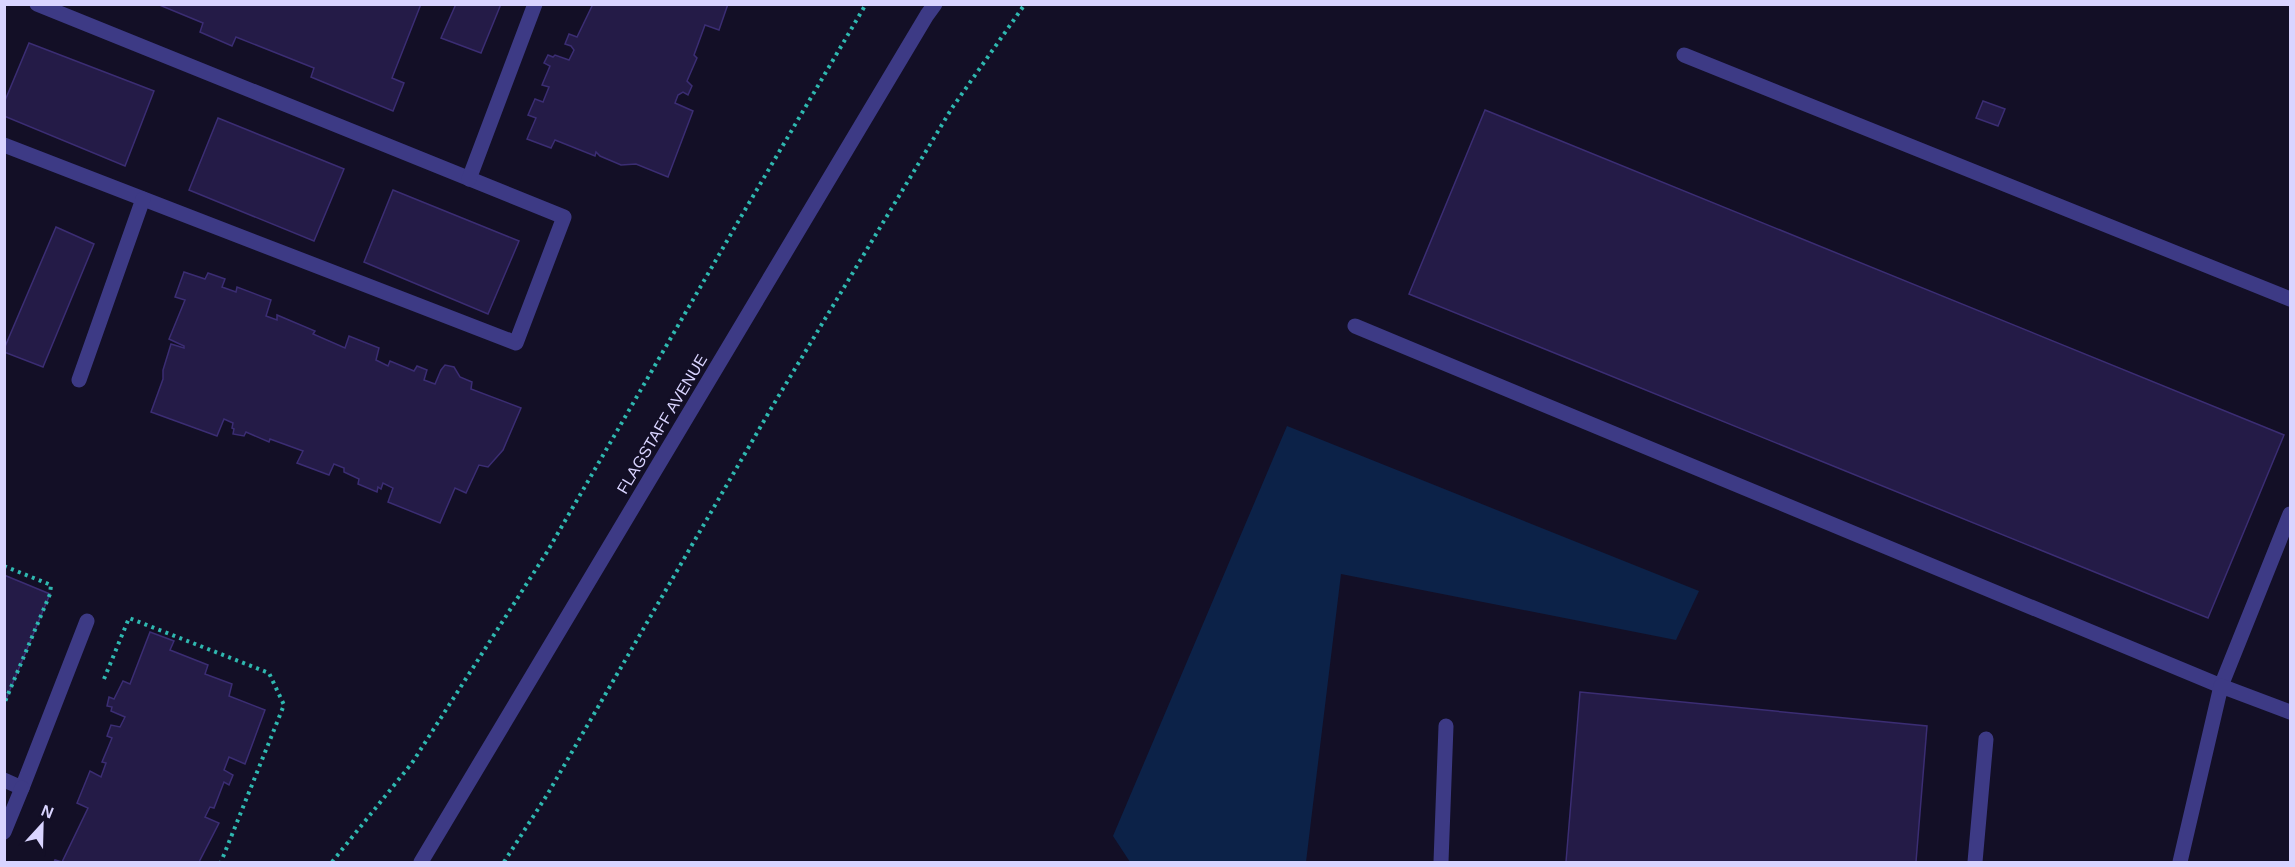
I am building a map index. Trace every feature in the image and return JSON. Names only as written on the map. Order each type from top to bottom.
[{"type":"street","points":[[4,145],[516,343],[564,217],[37,4]]},
{"type":"street","points":[[469,179],[536,4]]},
{"type":"street","name":"FLAGSTAFF AVENUE","points":[[421,862],[935,4]]},
{"type":"street","points":[[1684,55],[2290,299]]},
{"type":"street","points":[[79,380],[143,199]]},
{"type":"street","points":[[1355,326],[2221,686],[2290,712]]},
{"type":"street","points":[[2180,862],[2221,686],[2290,514]]},
{"type":"street","points":[[4,832],[87,621]]},
{"type":"street","points":[[1441,862],[1446,726]]},
{"type":"street","points":[[1975,862],[1986,739]]},
{"type":"street","points":[[4,780],[22,788]]},
{"type":"path","points":[[332,862],[412,762],[547,552],[866,4]]},
{"type":"path","points":[[504,862],[547,795],[772,407],[952,108],[1025,4]]},
{"type":"path","points":[[4,566],[51,585],[50,594],[4,704]]},
{"type":"path","points":[[104,679],[129,618],[269,673],[284,705],[221,862]]},
{"type":"water","points":[[1287,426],[1699,591],[1676,640],[1341,574],[1306,862],[1130,862],[1113,836]]},
{"type":"building","points":[[157,4],[421,4],[392,78],[404,83],[393,111],[311,77],[314,68],[236,37],[232,46],[200,32],[203,23]]},
{"type":"building","points":[[456,4],[501,4],[481,53],[441,38]]},
{"type":"building","points":[[593,4],[728,4],[719,30],[705,25],[694,55],[697,58],[687,81],[692,86],[688,95],[683,92],[678,95],[675,103],[693,111],[668,177],[636,164],[621,165],[596,152],[595,156],[555,140],[551,148],[527,139],[536,118],[528,115],[535,99],[543,102],[549,87],[542,85],[550,66],[544,63],[548,55],[569,60],[574,50],[565,44],[569,34],[577,37]]},
{"type":"building","points":[[29,43],[154,91],[125,166],[4,116],[4,103]]},
{"type":"building","points":[[1983,101],[2005,109],[1998,126],[1976,118]]},
{"type":"building","points":[[1485,110],[2284,435],[2208,618],[1409,294]]},
{"type":"building","points":[[218,118],[344,169],[314,241],[189,190]]},
{"type":"building","points":[[393,190],[519,241],[488,314],[364,262]]},
{"type":"building","points":[[56,227],[94,244],[43,367],[4,352],[4,349]]},
{"type":"building","points":[[184,272],[205,279],[208,273],[225,279],[222,287],[236,292],[237,287],[271,300],[266,316],[277,320],[277,315],[315,331],[313,334],[345,348],[349,336],[379,348],[376,360],[388,366],[390,361],[414,371],[417,366],[427,370],[424,380],[435,384],[445,365],[454,367],[460,377],[472,382],[471,389],[521,408],[503,450],[488,467],[479,465],[466,493],[455,488],[440,523],[388,502],[393,488],[383,483],[381,489],[378,487],[377,492],[358,484],[359,479],[334,464],[329,475],[297,463],[303,451],[270,439],[269,442],[246,432],[244,436],[233,434],[233,423],[224,419],[217,436],[151,412],[163,379],[163,370],[171,344],[184,348],[169,339],[185,300],[175,297]]},
{"type":"building","points":[[4,575],[50,594],[4,704]]},
{"type":"building","points":[[150,632],[174,641],[170,650],[208,665],[205,674],[232,684],[229,696],[265,710],[245,764],[229,757],[224,770],[233,775],[229,785],[224,782],[214,808],[210,807],[205,817],[219,823],[199,862],[62,862],[88,808],[77,803],[90,771],[101,777],[106,763],[102,762],[112,738],[107,736],[111,725],[120,727],[125,717],[111,711],[112,707],[107,706],[109,697],[114,699],[123,681],[130,684]]},
{"type":"building","points":[[1580,692],[1927,726],[1916,862],[1566,862]]}]
